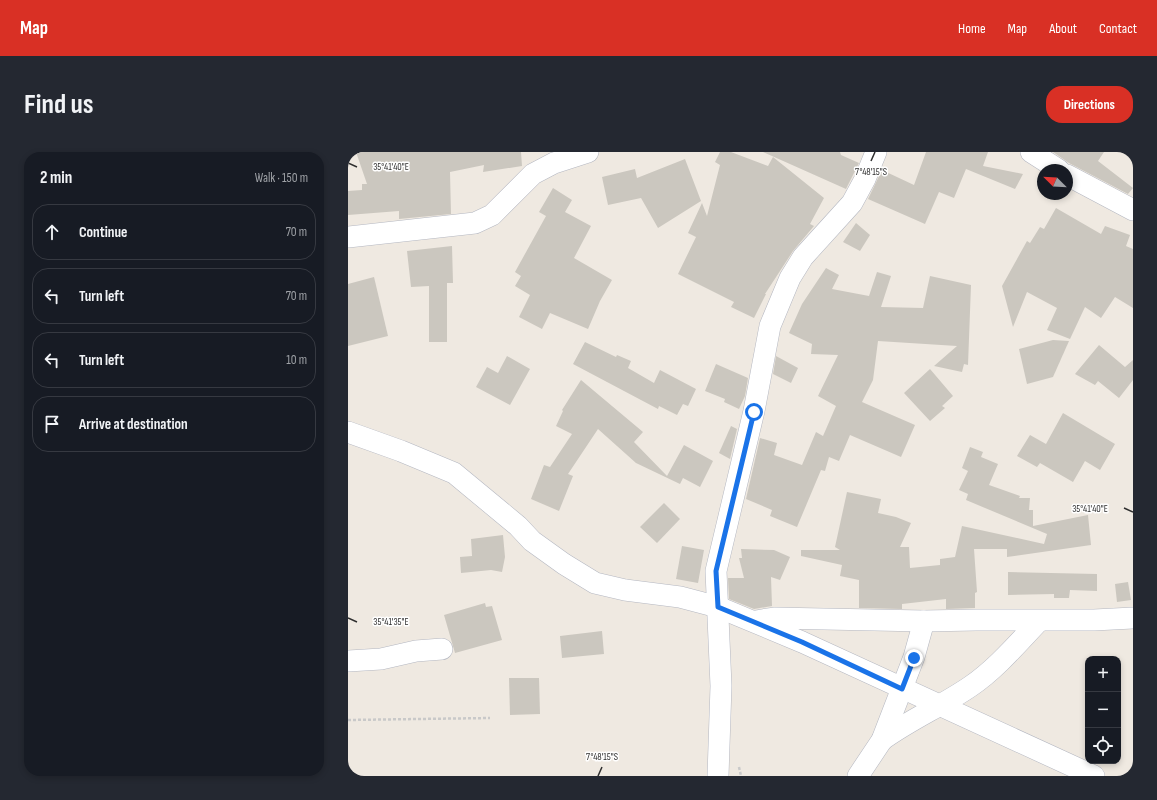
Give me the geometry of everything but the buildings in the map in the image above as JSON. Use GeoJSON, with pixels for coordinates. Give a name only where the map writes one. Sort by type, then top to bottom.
{"type":"FeatureCollection","features":[{"type":"Feature","properties":{"kind":"street"},"geometry":{"type":"LineString","coordinates":[[348,237],[475,223],[492,215],[533,174],[554,163],[588,152]]}},
{"type":"Feature","properties":{"kind":"street"},"geometry":{"type":"LineString","coordinates":[[718,776],[721,686],[716,571],[754,412],[770,326],[790,278],[803,257],[852,203],[865,179],[876,152]]}},
{"type":"Feature","properties":{"kind":"street"},"geometry":{"type":"LineString","coordinates":[[1031,152],[1050,164]]}},
{"type":"Feature","properties":{"kind":"street"},"geometry":{"type":"LineString","coordinates":[[1073,178],[1133,210]]}},
{"type":"Feature","properties":{"kind":"street"},"geometry":{"type":"LineString","coordinates":[[348,432],[401,451],[454,473],[508,517],[532,541],[564,564],[595,583],[625,590],[680,597],[718,607],[802,642],[1094,776]]}},
{"type":"Feature","properties":{"kind":"street"},"geometry":{"type":"LineString","coordinates":[[752,621],[774,618],[924,621],[1039,621],[1133,618]]}},
{"type":"Feature","properties":{"kind":"street"},"geometry":{"type":"LineString","coordinates":[[858,776],[882,740],[914,658],[924,621]]}},
{"type":"Feature","properties":{"kind":"street"},"geometry":{"type":"LineString","coordinates":[[882,740],[907,722],[941,705],[972,685],[997,664],[1039,621]]}},
{"type":"Feature","properties":{"kind":"street"},"geometry":{"type":"LineString","coordinates":[[348,661],[381,658],[416,651],[442,649]]}},
{"type":"Feature","properties":{"kind":"path"},"geometry":{"type":"LineString","coordinates":[[348,720],[490,718]]}},
{"type":"Feature","properties":{"kind":"route"},"geometry":{"type":"LineString","coordinates":[[754,412],[716,571],[718,607],[802,642],[902,689],[914,658]]}}]}
